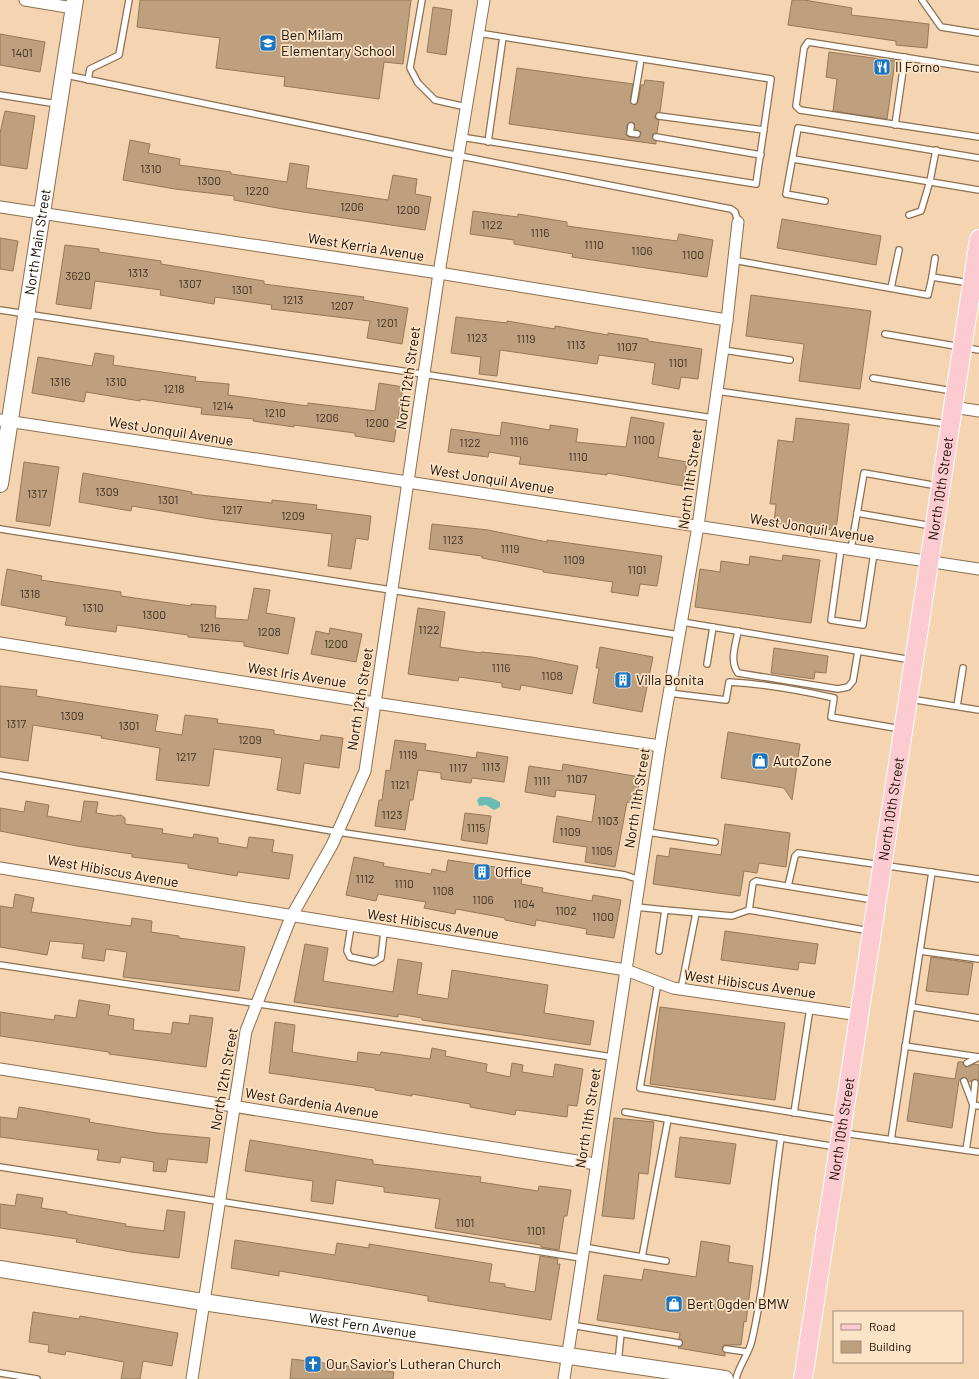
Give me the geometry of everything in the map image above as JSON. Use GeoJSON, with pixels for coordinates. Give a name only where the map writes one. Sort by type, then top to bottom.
{"type":"FeatureCollection","features":[{"type":"Feature","properties":{"kind":"main road","name":"North 10th Street"},"geometry":{"type":"LineString","coordinates":[[802,1379],[953,407],[971,349],[972,284],[979,239]]}},
{"type":"Feature","properties":{"kind":"street"},"geometry":{"type":"LineString","coordinates":[[25,0],[74,4]]}},
{"type":"Feature","properties":{"kind":"street","name":"North 12th Street"},"geometry":{"type":"LineString","coordinates":[[192,1379],[246,1031],[291,917],[338,832],[365,771],[439,273],[484,0]]}},
{"type":"Feature","properties":{"kind":"street","name":"North Main Street"},"geometry":{"type":"LineString","coordinates":[[0,484],[5,421],[26,314],[74,4]]}},
{"type":"Feature","properties":{"kind":"street","name":"West Kerria Avenue"},"geometry":{"type":"LineString","coordinates":[[0,207],[439,273],[727,320]]}},
{"type":"Feature","properties":{"kind":"street","name":"North 11th Street"},"geometry":{"type":"LineString","coordinates":[[564,1379],[660,746],[698,526],[727,320],[738,222]]}},
{"type":"Feature","properties":{"kind":"street"},"geometry":{"type":"LineString","coordinates":[[953,407],[979,411]]}},
{"type":"Feature","properties":{"kind":"street","name":"West Jonquil Avenue"},"geometry":{"type":"LineString","coordinates":[[5,421],[979,569]]}},
{"type":"Feature","properties":{"kind":"street","name":"West Iris Avenue"},"geometry":{"type":"LineString","coordinates":[[0,643],[375,703],[660,746]]}},
{"type":"Feature","properties":{"kind":"street","name":"West Hibiscus Avenue"},"geometry":{"type":"LineString","coordinates":[[0,868],[291,917],[626,970],[681,989],[859,1015]]}},
{"type":"Feature","properties":{"kind":"street","name":"West Gardenia Avenue"},"geometry":{"type":"LineString","coordinates":[[0,1069],[596,1164]]}},
{"type":"Feature","properties":{"kind":"street","name":"West Fern Avenue"},"geometry":{"type":"LineString","coordinates":[[0,1269],[203,1302],[567,1357],[725,1379]]}},
{"type":"Feature","properties":{"kind":"lane"},"geometry":{"type":"LineString","coordinates":[[88,80],[90,69],[119,55],[129,0]]}},
{"type":"Feature","properties":{"kind":"lane"},"geometry":{"type":"LineString","coordinates":[[422,0],[410,68],[418,83],[435,100],[466,107]]}},
{"type":"Feature","properties":{"kind":"lane"},"geometry":{"type":"LineString","coordinates":[[922,0],[941,27],[979,33]]}},
{"type":"Feature","properties":{"kind":"lane"},"geometry":{"type":"LineString","coordinates":[[461,137],[756,184],[761,155],[771,79],[478,33]]}},
{"type":"Feature","properties":{"kind":"lane"},"geometry":{"type":"LineString","coordinates":[[488,142],[503,37]]}},
{"type":"Feature","properties":{"kind":"lane"},"geometry":{"type":"LineString","coordinates":[[979,69],[808,42],[804,48],[796,106],[800,110],[979,137]]}},
{"type":"Feature","properties":{"kind":"lane"},"geometry":{"type":"LineString","coordinates":[[895,125],[905,57]]}},
{"type":"Feature","properties":{"kind":"lane"},"geometry":{"type":"LineString","coordinates":[[634,101],[641,59]]}},
{"type":"Feature","properties":{"kind":"lane"},"geometry":{"type":"LineString","coordinates":[[63,74],[458,156],[731,209],[735,212],[738,222]]}},
{"type":"Feature","properties":{"kind":"lane"},"geometry":{"type":"LineString","coordinates":[[0,95],[59,104]]}},
{"type":"Feature","properties":{"kind":"lane"},"geometry":{"type":"LineString","coordinates":[[659,116],[764,130]]}},
{"type":"Feature","properties":{"kind":"lane"},"geometry":{"type":"LineString","coordinates":[[631,126],[630,133],[637,134]]}},
{"type":"Feature","properties":{"kind":"lane"},"geometry":{"type":"LineString","coordinates":[[825,201],[786,194],[798,128],[979,158]]}},
{"type":"Feature","properties":{"kind":"lane"},"geometry":{"type":"LineString","coordinates":[[656,137],[761,155]]}},
{"type":"Feature","properties":{"kind":"lane"},"geometry":{"type":"LineString","coordinates":[[909,215],[921,210],[930,181],[936,150]]}},
{"type":"Feature","properties":{"kind":"lane"},"geometry":{"type":"LineString","coordinates":[[792,159],[979,190]]}},
{"type":"Feature","properties":{"kind":"lane"},"geometry":{"type":"LineString","coordinates":[[891,288],[898,250]]}},
{"type":"Feature","properties":{"kind":"lane"},"geometry":{"type":"LineString","coordinates":[[733,260],[928,294],[935,258]]}},
{"type":"Feature","properties":{"kind":"lane"},"geometry":{"type":"LineString","coordinates":[[932,277],[972,284]]}},
{"type":"Feature","properties":{"kind":"lane"},"geometry":{"type":"LineString","coordinates":[[0,310],[713,418]]}},
{"type":"Feature","properties":{"kind":"lane"},"geometry":{"type":"LineString","coordinates":[[885,334],[971,349]]}},
{"type":"Feature","properties":{"kind":"lane"},"geometry":{"type":"LineString","coordinates":[[723,350],[790,360]]}},
{"type":"Feature","properties":{"kind":"lane"},"geometry":{"type":"LineString","coordinates":[[873,378],[953,407]]}},
{"type":"Feature","properties":{"kind":"lane"},"geometry":{"type":"LineString","coordinates":[[717,391],[953,407]]}},
{"type":"Feature","properties":{"kind":"lane"},"geometry":{"type":"LineString","coordinates":[[874,553],[863,625],[831,620],[846,548],[857,513],[864,473],[941,486]]}},
{"type":"Feature","properties":{"kind":"lane"},"geometry":{"type":"LineString","coordinates":[[857,513],[934,526]]}},
{"type":"Feature","properties":{"kind":"lane"},"geometry":{"type":"LineString","coordinates":[[0,529],[679,635]]}},
{"type":"Feature","properties":{"kind":"lane"},"geometry":{"type":"LineString","coordinates":[[682,622],[914,660]]}},
{"type":"Feature","properties":{"kind":"lane"},"geometry":{"type":"LineString","coordinates":[[707,664],[713,627]]}},
{"type":"Feature","properties":{"kind":"lane"},"geometry":{"type":"LineString","coordinates":[[738,631],[733,659],[734,667],[738,672],[838,689],[848,687],[853,681],[858,651]]}},
{"type":"Feature","properties":{"kind":"lane"},"geometry":{"type":"LineString","coordinates":[[957,706],[964,668]]}},
{"type":"Feature","properties":{"kind":"lane"},"geometry":{"type":"LineString","coordinates":[[669,693],[726,700],[729,682],[750,683],[801,691],[834,698],[831,717],[903,730]]}},
{"type":"Feature","properties":{"kind":"lane"},"geometry":{"type":"LineString","coordinates":[[908,699],[979,710]]}},
{"type":"Feature","properties":{"kind":"lane"},"geometry":{"type":"LineString","coordinates":[[0,774],[338,832],[625,875],[640,880]]}},
{"type":"Feature","properties":{"kind":"lane"},"geometry":{"type":"LineString","coordinates":[[647,832],[715,842]]}},
{"type":"Feature","properties":{"kind":"lane"},"geometry":{"type":"LineString","coordinates":[[788,886],[795,856],[798,853],[979,880]]}},
{"type":"Feature","properties":{"kind":"lane"},"geometry":{"type":"LineString","coordinates":[[891,1140],[932,872]]}},
{"type":"Feature","properties":{"kind":"lane"},"geometry":{"type":"LineString","coordinates":[[749,910],[753,883],[756,881],[877,901]]}},
{"type":"Feature","properties":{"kind":"lane"},"geometry":{"type":"LineString","coordinates":[[636,907],[696,914],[732,916],[749,910],[872,931]]}},
{"type":"Feature","properties":{"kind":"lane"},"geometry":{"type":"LineString","coordinates":[[659,951],[665,910]]}},
{"type":"Feature","properties":{"kind":"lane"},"geometry":{"type":"LineString","coordinates":[[681,989],[696,914]]}},
{"type":"Feature","properties":{"kind":"lane"},"geometry":{"type":"LineString","coordinates":[[351,926],[347,951],[350,957],[374,962],[381,958],[384,932]]}},
{"type":"Feature","properties":{"kind":"lane"},"geometry":{"type":"LineString","coordinates":[[920,951],[979,959]]}},
{"type":"Feature","properties":{"kind":"lane"},"geometry":{"type":"LineString","coordinates":[[0,965],[612,1057]]}},
{"type":"Feature","properties":{"kind":"lane"},"geometry":{"type":"LineString","coordinates":[[658,982],[640,1088],[794,1113],[840,1133]]}},
{"type":"Feature","properties":{"kind":"lane"},"geometry":{"type":"LineString","coordinates":[[912,1007],[979,1018]]}},
{"type":"Feature","properties":{"kind":"lane"},"geometry":{"type":"LineString","coordinates":[[794,1113],[810,1008]]}},
{"type":"Feature","properties":{"kind":"lane"},"geometry":{"type":"LineString","coordinates":[[969,1017],[979,1014]]}},
{"type":"Feature","properties":{"kind":"lane"},"geometry":{"type":"LineString","coordinates":[[905,1046],[979,1057]]}},
{"type":"Feature","properties":{"kind":"lane"},"geometry":{"type":"LineString","coordinates":[[967,1063],[979,1057]]}},
{"type":"Feature","properties":{"kind":"lane"},"geometry":{"type":"LineString","coordinates":[[978,1065],[979,1061]]}},
{"type":"Feature","properties":{"kind":"lane"},"geometry":{"type":"LineString","coordinates":[[964,1081],[973,1105]]}},
{"type":"Feature","properties":{"kind":"lane"},"geometry":{"type":"LineString","coordinates":[[966,1150],[975,1083]]}},
{"type":"Feature","properties":{"kind":"lane"},"geometry":{"type":"LineString","coordinates":[[973,1105],[979,1096]]}},
{"type":"Feature","properties":{"kind":"lane"},"geometry":{"type":"LineString","coordinates":[[973,1105],[979,1106]]}},
{"type":"Feature","properties":{"kind":"lane"},"geometry":{"type":"LineString","coordinates":[[625,1112],[781,1138],[840,1133],[979,1152]]}},
{"type":"Feature","properties":{"kind":"lane"},"geometry":{"type":"LineString","coordinates":[[642,1257],[668,1119]]}},
{"type":"Feature","properties":{"kind":"lane"},"geometry":{"type":"LineString","coordinates":[[736,1379],[738,1368],[752,1342],[768,1243],[781,1138]]}},
{"type":"Feature","properties":{"kind":"lane"},"geometry":{"type":"LineString","coordinates":[[0,1167],[582,1253],[642,1257],[666,1261]]}},
{"type":"Feature","properties":{"kind":"lane"},"geometry":{"type":"LineString","coordinates":[[571,1325],[678,1343]]}},
{"type":"Feature","properties":{"kind":"lane"},"geometry":{"type":"LineString","coordinates":[[618,1364],[621,1333]]}},
{"type":"Feature","properties":{"kind":"lane"},"geometry":{"type":"LineString","coordinates":[[726,1349],[747,1352]]}},
{"type":"Feature","properties":{"kind":"lane"},"geometry":{"type":"LineString","coordinates":[[0,1373],[36,1379]]}},
{"type":"Feature","properties":{"kind":"water"},"geometry":{"type":"Polygon","coordinates":[[[480,797],[490,797],[500,802],[500,807],[494,810],[486,805],[479,806],[477,800],[480,797]]]}},
{"type":"Feature","properties":{"kind":"building"},"geometry":{"type":"Polygon","coordinates":[[[140,0],[411,0],[403,64],[384,62],[379,99],[284,86],[285,77],[216,68],[220,38],[137,27],[140,0]]]}},
{"type":"Feature","properties":{"kind":"building"},"geometry":{"type":"Polygon","coordinates":[[[792,0],[804,0],[852,8],[851,15],[929,24],[927,48],[896,45],[896,41],[788,25],[792,0]]]}},
{"type":"Feature","properties":{"kind":"building"},"geometry":{"type":"Polygon","coordinates":[[[433,7],[452,10],[446,55],[427,52],[433,7]]]}},
{"type":"Feature","properties":{"kind":"building"},"geometry":{"type":"Polygon","coordinates":[[[0,34],[45,42],[40,72],[0,65],[0,34]]]}},
{"type":"Feature","properties":{"kind":"building"},"geometry":{"type":"Polygon","coordinates":[[[829,52],[895,61],[887,119],[833,111],[837,79],[826,77],[829,52]]]}},
{"type":"Feature","properties":{"kind":"building"},"geometry":{"type":"Polygon","coordinates":[[[517,68],[633,84],[630,101],[634,105],[638,102],[641,85],[644,85],[645,80],[664,82],[660,112],[655,115],[655,118],[659,120],[657,133],[653,134],[652,137],[656,141],[656,144],[509,124],[517,68]],[[630,122],[627,125],[626,135],[629,137],[639,138],[641,132],[635,129],[634,123],[630,122]]]}},
{"type":"Feature","properties":{"kind":"building"},"geometry":{"type":"Polygon","coordinates":[[[5,111],[35,116],[27,169],[0,165],[0,133],[5,111]]]}},
{"type":"Feature","properties":{"kind":"building"},"geometry":{"type":"Polygon","coordinates":[[[130,140],[150,144],[148,153],[180,159],[179,165],[231,172],[231,174],[287,182],[290,163],[309,166],[306,188],[388,200],[393,175],[417,179],[415,194],[431,197],[425,230],[283,209],[234,200],[234,196],[175,189],[123,180],[130,140]]]}},
{"type":"Feature","properties":{"kind":"building"},"geometry":{"type":"Polygon","coordinates":[[[473,211],[518,217],[518,214],[567,222],[567,226],[677,241],[679,234],[713,240],[707,277],[572,257],[573,254],[514,244],[514,240],[470,234],[473,211]]]}},
{"type":"Feature","properties":{"kind":"building"},"geometry":{"type":"Polygon","coordinates":[[[782,219],[881,236],[876,265],[777,248],[782,219]]]}},
{"type":"Feature","properties":{"kind":"building"},"geometry":{"type":"Polygon","coordinates":[[[0,238],[18,241],[13,271],[0,269],[0,238]]]}},
{"type":"Feature","properties":{"kind":"building"},"geometry":{"type":"Polygon","coordinates":[[[65,245],[99,249],[99,252],[161,261],[161,264],[264,281],[264,284],[364,297],[363,300],[408,308],[402,344],[367,338],[370,321],[271,309],[272,305],[215,297],[214,304],[160,295],[161,290],[95,281],[91,309],[56,304],[65,245]]]}},
{"type":"Feature","properties":{"kind":"building"},"geometry":{"type":"Polygon","coordinates":[[[751,295],[871,311],[860,389],[799,381],[804,344],[746,336],[751,295]]]}},
{"type":"Feature","properties":{"kind":"building"},"geometry":{"type":"Polygon","coordinates":[[[456,317],[507,323],[507,321],[555,329],[555,326],[608,335],[608,333],[648,339],[648,341],[702,349],[698,379],[681,377],[679,389],[652,384],[655,363],[599,355],[597,364],[500,350],[497,376],[479,374],[481,357],[451,353],[456,317]]]}},
{"type":"Feature","properties":{"kind":"building"},"geometry":{"type":"Polygon","coordinates":[[[95,353],[114,356],[113,365],[196,377],[195,381],[229,384],[228,395],[308,406],[308,403],[375,411],[379,383],[403,387],[394,442],[355,436],[355,433],[294,425],[294,427],[253,421],[254,419],[201,414],[202,408],[140,399],[140,401],[86,392],[84,402],[32,393],[38,357],[92,366],[95,353]]]}},
{"type":"Feature","properties":{"kind":"building"},"geometry":{"type":"Polygon","coordinates":[[[631,417],[664,423],[658,457],[687,462],[683,486],[607,473],[607,475],[519,464],[521,457],[489,452],[488,457],[448,452],[451,429],[500,436],[502,422],[550,430],[550,425],[578,429],[576,442],[626,447],[631,417]]]}},
{"type":"Feature","properties":{"kind":"building"},"geometry":{"type":"Polygon","coordinates":[[[796,418],[849,424],[836,530],[774,523],[776,504],[770,504],[778,440],[793,442],[796,418]]]}},
{"type":"Feature","properties":{"kind":"building"},"geometry":{"type":"Polygon","coordinates":[[[24,462],[59,467],[50,526],[16,521],[24,462]]]}},
{"type":"Feature","properties":{"kind":"building"},"geometry":{"type":"Polygon","coordinates":[[[83,473],[192,492],[191,494],[272,503],[272,500],[317,505],[316,509],[371,516],[368,540],[356,538],[351,569],[328,566],[332,534],[210,519],[132,506],[131,511],[79,502],[83,473]]]}},
{"type":"Feature","properties":{"kind":"building"},"geometry":{"type":"Polygon","coordinates":[[[432,524],[488,530],[547,542],[547,540],[662,556],[657,586],[640,584],[638,596],[611,592],[613,582],[543,572],[543,570],[482,558],[482,556],[429,549],[432,524]]]}},
{"type":"Feature","properties":{"kind":"building"},"geometry":{"type":"Polygon","coordinates":[[[783,555],[820,560],[811,623],[695,607],[700,569],[720,572],[721,561],[749,565],[750,556],[782,561],[783,555]]]}},
{"type":"Feature","properties":{"kind":"building"},"geometry":{"type":"Polygon","coordinates":[[[7,569],[42,576],[41,580],[121,592],[121,596],[191,606],[191,604],[216,606],[215,618],[248,620],[254,588],[270,590],[266,613],[295,618],[288,654],[244,646],[244,642],[188,637],[188,635],[117,625],[116,632],[65,625],[67,617],[1,605],[7,569]]]}},
{"type":"Feature","properties":{"kind":"building"},"geometry":{"type":"Polygon","coordinates":[[[418,608],[445,612],[440,647],[481,653],[532,657],[578,666],[572,694],[521,685],[520,690],[502,687],[502,683],[459,677],[458,681],[408,674],[418,608]]]}},
{"type":"Feature","properties":{"kind":"building"},"geometry":{"type":"Polygon","coordinates":[[[330,628],[362,634],[356,662],[311,654],[316,631],[329,634],[330,628]]]}},
{"type":"Feature","properties":{"kind":"building","name":"Villa Bonita"},"geometry":{"type":"Polygon","coordinates":[[[600,647],[653,657],[642,712],[593,703],[599,668],[596,668],[600,647]]]}},
{"type":"Feature","properties":{"kind":"building"},"geometry":{"type":"Polygon","coordinates":[[[774,648],[828,656],[826,673],[815,672],[814,679],[771,673],[774,648]]]}},
{"type":"Feature","properties":{"kind":"building"},"geometry":{"type":"Polygon","coordinates":[[[0,686],[37,690],[36,696],[158,715],[155,731],[182,735],[185,715],[218,719],[217,723],[274,730],[274,734],[320,741],[321,735],[343,738],[339,768],[304,763],[300,794],[277,790],[282,758],[214,749],[209,786],[156,780],[160,748],[101,738],[102,736],[33,725],[28,761],[0,757],[0,686]]]}},
{"type":"Feature","properties":{"kind":"building","name":"AutoZone"},"geometry":{"type":"Polygon","coordinates":[[[728,732],[800,744],[792,800],[784,788],[721,778],[728,732]]]}},
{"type":"Feature","properties":{"kind":"building"},"geometry":{"type":"Polygon","coordinates":[[[395,740],[426,744],[425,750],[476,758],[477,752],[508,757],[504,782],[472,778],[471,783],[441,779],[441,773],[418,770],[413,800],[410,800],[405,830],[375,826],[379,800],[382,800],[386,770],[390,771],[395,740]]]}},
{"type":"Feature","properties":{"kind":"building"},"geometry":{"type":"Polygon","coordinates":[[[563,764],[640,777],[636,803],[627,802],[615,867],[585,862],[587,847],[553,842],[557,816],[592,822],[596,795],[556,790],[555,797],[525,792],[529,766],[562,771],[563,764]]]}},
{"type":"Feature","properties":{"kind":"building"},"geometry":{"type":"Polygon","coordinates":[[[26,801],[49,805],[47,816],[81,822],[84,801],[98,802],[96,813],[114,816],[121,815],[125,818],[125,824],[163,829],[162,833],[193,838],[194,834],[218,838],[218,843],[247,848],[249,837],[274,840],[272,852],[293,855],[289,879],[238,872],[237,876],[188,868],[188,864],[132,857],[132,854],[77,846],[0,831],[0,808],[24,812],[26,801]]]}},
{"type":"Feature","properties":{"kind":"building"},"geometry":{"type":"Polygon","coordinates":[[[465,813],[491,816],[487,844],[461,840],[465,813]]]}},
{"type":"Feature","properties":{"kind":"building"},"geometry":{"type":"Polygon","coordinates":[[[725,824],[790,833],[786,867],[759,863],[757,873],[744,871],[740,896],[653,884],[657,855],[669,857],[670,848],[721,855],[725,824]]]}},
{"type":"Feature","properties":{"kind":"building"},"geometry":{"type":"Polygon","coordinates":[[[354,857],[384,863],[383,866],[431,874],[432,869],[446,872],[448,860],[523,871],[521,884],[543,888],[542,892],[592,901],[593,895],[621,900],[614,938],[586,934],[587,929],[536,920],[535,926],[505,920],[505,918],[456,909],[455,914],[424,908],[426,902],[378,894],[376,901],[346,895],[354,857]]]}},
{"type":"Feature","properties":{"kind":"building"},"geometry":{"type":"Polygon","coordinates":[[[15,894],[34,898],[31,912],[131,926],[132,918],[152,921],[151,932],[179,936],[179,938],[245,947],[239,991],[123,977],[127,952],[106,949],[104,961],[82,958],[84,944],[50,941],[47,955],[0,947],[0,906],[13,908],[15,894]]]}},
{"type":"Feature","properties":{"kind":"building"},"geometry":{"type":"Polygon","coordinates":[[[725,931],[818,944],[815,964],[799,962],[798,970],[721,960],[725,931]]]}},
{"type":"Feature","properties":{"kind":"building"},"geometry":{"type":"Polygon","coordinates":[[[305,944],[328,948],[323,981],[393,992],[398,959],[422,963],[417,994],[448,999],[452,970],[548,985],[544,1013],[594,1021],[590,1045],[422,1020],[422,1018],[398,1014],[398,1017],[294,1002],[305,944]]]}},
{"type":"Feature","properties":{"kind":"building"},"geometry":{"type":"Polygon","coordinates":[[[931,957],[973,963],[968,995],[926,991],[931,957]]]}},
{"type":"Feature","properties":{"kind":"building"},"geometry":{"type":"Polygon","coordinates":[[[79,1000],[110,1005],[108,1015],[134,1019],[133,1030],[171,1034],[173,1022],[189,1024],[190,1015],[213,1018],[206,1067],[109,1054],[109,1052],[0,1036],[0,1012],[54,1020],[55,1015],[76,1018],[79,1000]]]}},
{"type":"Feature","properties":{"kind":"building"},"geometry":{"type":"Polygon","coordinates":[[[660,1007],[785,1023],[775,1100],[650,1084],[660,1007]]]}},
{"type":"Feature","properties":{"kind":"building"},"geometry":{"type":"Polygon","coordinates":[[[275,1022],[295,1025],[292,1052],[323,1057],[357,1062],[358,1052],[380,1055],[381,1052],[430,1059],[432,1048],[446,1051],[445,1056],[487,1064],[486,1072],[510,1077],[512,1063],[523,1065],[522,1072],[553,1077],[555,1064],[583,1069],[577,1106],[568,1105],[567,1117],[516,1110],[515,1115],[470,1107],[470,1104],[412,1094],[412,1096],[375,1090],[375,1088],[269,1073],[275,1022]]]}},
{"type":"Feature","properties":{"kind":"building"},"geometry":{"type":"Polygon","coordinates":[[[958,1062],[963,1062],[966,1067],[974,1064],[979,1065],[979,1082],[975,1079],[969,1082],[964,1077],[959,1080],[952,1128],[907,1121],[914,1073],[955,1079],[958,1062]]]}},
{"type":"Feature","properties":{"kind":"building"},"geometry":{"type":"Polygon","coordinates":[[[19,1107],[90,1119],[89,1122],[157,1133],[210,1138],[207,1163],[168,1159],[166,1172],[153,1171],[154,1162],[121,1157],[120,1163],[97,1160],[99,1150],[0,1137],[0,1117],[17,1119],[19,1107]]]}},
{"type":"Feature","properties":{"kind":"building"},"geometry":{"type":"Polygon","coordinates":[[[614,1118],[654,1122],[648,1174],[639,1173],[634,1219],[602,1216],[614,1118]]]}},
{"type":"Feature","properties":{"kind":"building"},"geometry":{"type":"Polygon","coordinates":[[[680,1137],[736,1144],[730,1184],[675,1177],[680,1137]]]}},
{"type":"Feature","properties":{"kind":"building"},"geometry":{"type":"Polygon","coordinates":[[[250,1140],[373,1160],[373,1164],[481,1177],[480,1182],[538,1191],[539,1186],[571,1190],[567,1216],[564,1216],[559,1250],[541,1247],[541,1245],[435,1228],[440,1199],[384,1192],[384,1187],[336,1180],[333,1204],[311,1201],[313,1181],[245,1171],[250,1140]]]}},
{"type":"Feature","properties":{"kind":"building"},"geometry":{"type":"Polygon","coordinates":[[[17,1194],[43,1198],[41,1208],[126,1224],[125,1226],[164,1231],[167,1210],[185,1212],[179,1258],[131,1252],[76,1242],[77,1239],[0,1228],[0,1204],[15,1206],[17,1194]]]}},
{"type":"Feature","properties":{"kind":"building"},"geometry":{"type":"Polygon","coordinates":[[[235,1240],[335,1255],[337,1243],[369,1248],[369,1244],[492,1264],[489,1282],[505,1284],[505,1287],[535,1292],[540,1256],[558,1259],[557,1264],[560,1264],[551,1320],[428,1301],[428,1296],[353,1283],[279,1271],[279,1276],[231,1268],[235,1240]]]}},
{"type":"Feature","properties":{"kind":"building","name":"Bert Ogden BMW"},"geometry":{"type":"Polygon","coordinates":[[[701,1241],[730,1246],[728,1262],[753,1266],[746,1322],[744,1321],[741,1345],[724,1345],[722,1349],[725,1356],[678,1348],[683,1343],[679,1339],[680,1333],[597,1320],[604,1275],[642,1280],[644,1269],[696,1277],[701,1241]]]}},
{"type":"Feature","properties":{"kind":"building"},"geometry":{"type":"Polygon","coordinates":[[[33,1312],[79,1319],[80,1316],[178,1333],[172,1366],[143,1361],[140,1379],[121,1379],[124,1362],[66,1351],[65,1355],[48,1352],[49,1345],[29,1342],[33,1312]]]}},
{"type":"Feature","properties":{"kind":"building","name":"Our Savior's Lutheran Church"},"geometry":{"type":"Polygon","coordinates":[[[292,1359],[394,1372],[393,1379],[290,1379],[292,1359]]]}},
{"type":"Feature","properties":{"kind":"place","name":"Ben Milam Elementary School"},"geometry":{"type":"Point","coordinates":[268,43]}},
{"type":"Feature","properties":{"kind":"place","name":"Il Forno"},"geometry":{"type":"Point","coordinates":[882,67]}},
{"type":"Feature","properties":{"kind":"place","name":"Villa Bonita"},"geometry":{"type":"Point","coordinates":[623,680]}},
{"type":"Feature","properties":{"kind":"place","name":"AutoZone"},"geometry":{"type":"Point","coordinates":[760,761]}},
{"type":"Feature","properties":{"kind":"place","name":"Office"},"geometry":{"type":"Point","coordinates":[482,872]}},
{"type":"Feature","properties":{"kind":"place","name":"Bert Ogden BMW"},"geometry":{"type":"Point","coordinates":[674,1304]}},
{"type":"Feature","properties":{"kind":"place","name":"Our Savior's Lutheran Church"},"geometry":{"type":"Point","coordinates":[313,1364]}}]}
